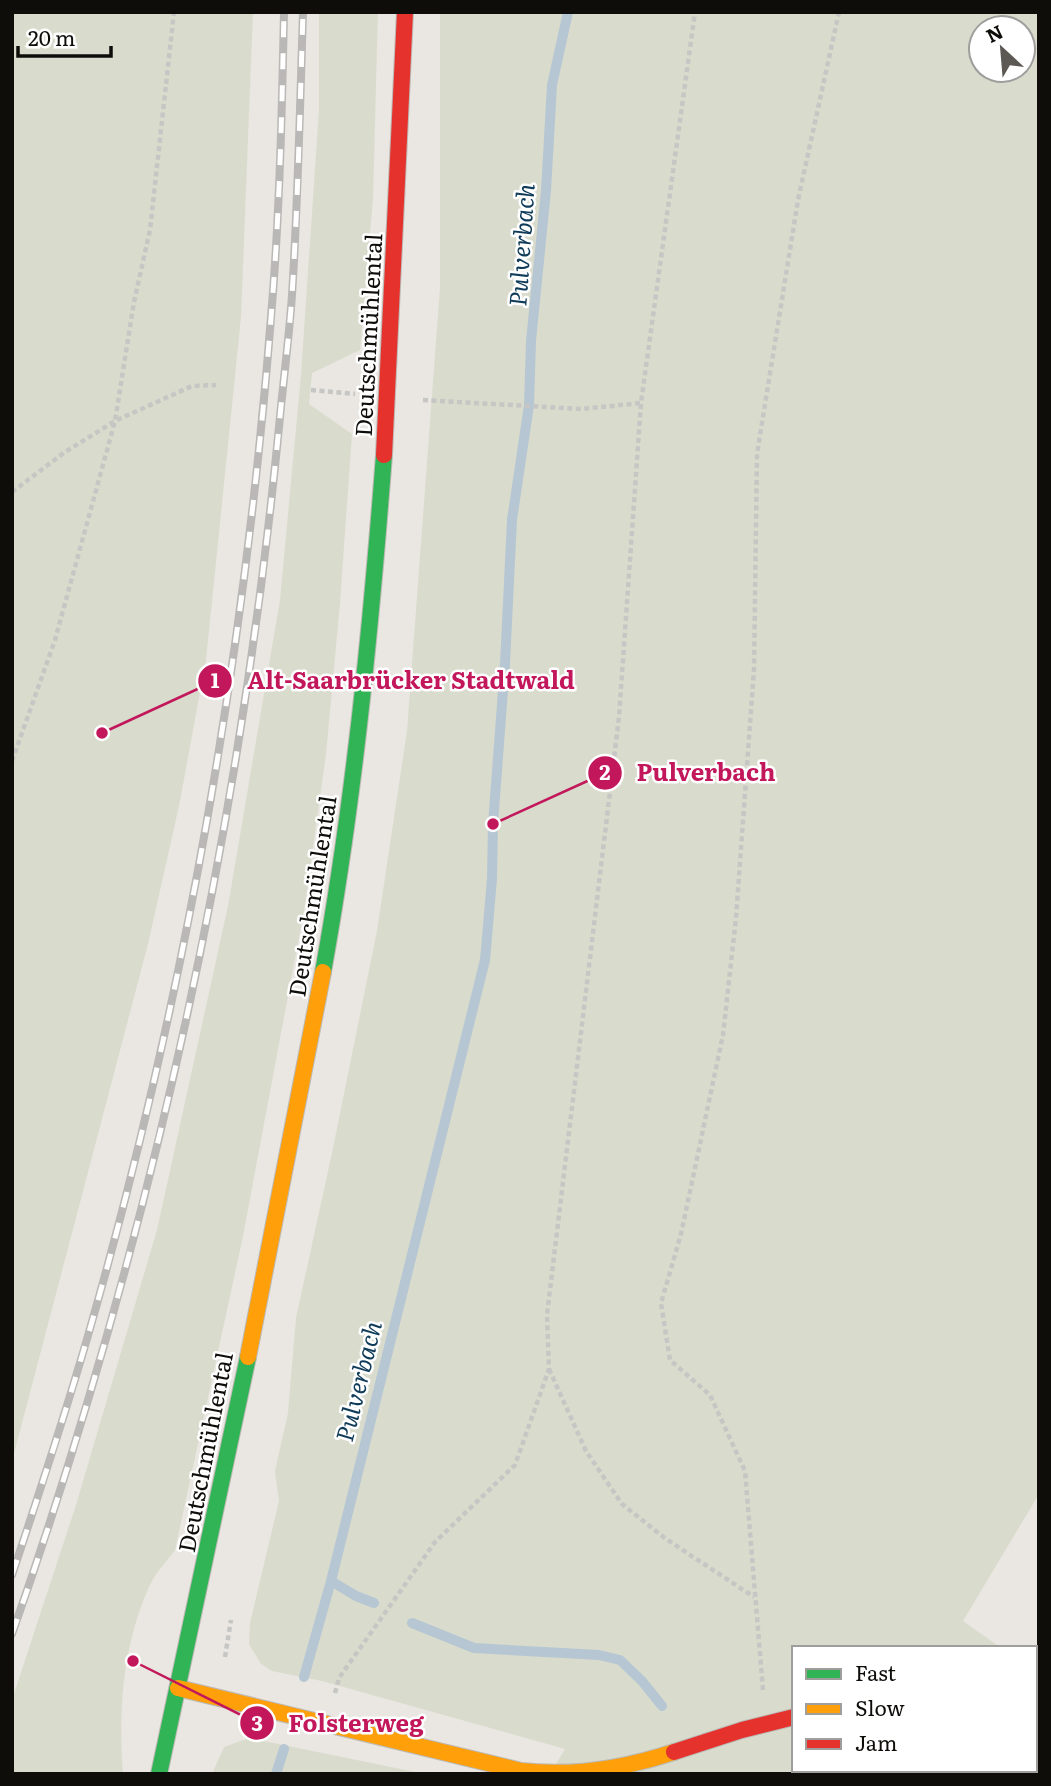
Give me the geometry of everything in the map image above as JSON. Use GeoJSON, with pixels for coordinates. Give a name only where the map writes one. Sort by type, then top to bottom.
{"type":"FeatureCollection","features":[{"type":"Feature","properties":{"kind":"main road","name":"Deutschmühlental"},"geometry":{"type":"LineString","coordinates":[[159,1774],[223,1481],[307,1061],[330,936],[345,832],[374,588],[388,397],[405,12]]}},
{"type":"Feature","properties":{"kind":"main road"},"geometry":{"type":"LineString","coordinates":[[178,1688],[524,1773],[588,1773],[619,1767],[766,1722],[792,1717]]}},
{"type":"Feature","properties":{"kind":"path"},"geometry":{"type":"LineString","coordinates":[[12,761],[55,640],[116,421],[134,302],[150,230],[174,12]]}},
{"type":"Feature","properties":{"kind":"path"},"geometry":{"type":"LineString","coordinates":[[323,1723],[339,1678],[435,1542],[515,1465],[549,1368],[547,1315],[619,717],[641,403],[695,12]]}},
{"type":"Feature","properties":{"kind":"path"},"geometry":{"type":"LineString","coordinates":[[766,1722],[745,1471],[710,1395],[670,1360],[661,1303],[681,1234],[723,1035],[736,918],[754,669],[757,454],[798,200],[839,12]]}},
{"type":"Feature","properties":{"kind":"path"},"geometry":{"type":"LineString","coordinates":[[12,492],[65,452],[116,421],[192,386],[216,386]]}},
{"type":"Feature","properties":{"kind":"path"},"geometry":{"type":"LineString","coordinates":[[311,390],[388,397]]}},
{"type":"Feature","properties":{"kind":"path"},"geometry":{"type":"LineString","coordinates":[[416,400],[581,409],[641,403]]}},
{"type":"Feature","properties":{"kind":"path"},"geometry":{"type":"LineString","coordinates":[[549,1368],[586,1451],[622,1504],[666,1539],[754,1597]]}},
{"type":"Feature","properties":{"kind":"shaded area"},"geometry":{"type":"Polygon","coordinates":[[[12,12],[253,12],[241,317],[206,660],[179,806],[148,944],[12,1461],[12,12]]]}},
{"type":"Feature","properties":{"kind":"shaded area"},"geometry":{"type":"Polygon","coordinates":[[[319,12],[378,12],[373,198],[360,350],[312,373],[309,404],[352,434],[326,754],[305,905],[243,1236],[175,1550],[150,1585],[128,1654],[121,1726],[123,1774],[12,1774],[12,1700],[76,1505],[157,1230],[228,906],[280,600],[301,375],[319,110],[319,12]]]}},
{"type":"Feature","properties":{"kind":"shaded area"},"geometry":{"type":"Polygon","coordinates":[[[440,12],[1039,12],[1039,1494],[963,1621],[998,1646],[792,1646],[792,1772],[1037,1772],[1037,1672],[1039,1774],[550,1774],[565,1749],[322,1681],[272,1671],[261,1664],[249,1644],[250,1623],[279,1501],[275,1471],[288,1413],[296,1318],[377,931],[407,731],[440,288],[440,12]]]}},
{"type":"Feature","properties":{"kind":"shaded area"},"geometry":{"type":"Polygon","coordinates":[[[249,1738],[425,1774],[212,1774],[224,1747],[249,1738]]]}},
{"type":"Feature","properties":{"kind":"waterway","name":"Pulverbach"},"geometry":{"type":"LineString","coordinates":[[304,1677],[331,1581],[485,960],[512,520],[529,405],[531,341],[546,191],[552,85],[568,12]]}},
{"type":"Feature","properties":{"kind":"waterway"},"geometry":{"type":"LineString","coordinates":[[331,1581],[374,1603]]}},
{"type":"Feature","properties":{"kind":"waterway"},"geometry":{"type":"LineString","coordinates":[[412,1623],[474,1648],[599,1655],[620,1660],[662,1706]]}},
{"type":"Feature","properties":{"kind":"waterway","name":"Pulverbach"},"geometry":{"type":"LineString","coordinates":[[276,1774],[284,1749]]}},
{"type":"Feature","properties":{"kind":"railway"},"geometry":{"type":"LineString","coordinates":[[12,1575],[78,1369],[122,1211],[154,1082],[207,820],[229,689],[262,424],[277,222],[284,12]]}},
{"type":"Feature","properties":{"kind":"railway"},"geometry":{"type":"LineString","coordinates":[[12,1634],[106,1339],[182,1038],[213,887],[240,734],[262,581],[288,345],[296,224],[303,12]]}},
{"type":"Feature","properties":{"kind":"traffic: fast"},"geometry":{"type":"LineString","coordinates":[[323,972],[344,843],[360,714],[384,455]]}},
{"type":"Feature","properties":{"kind":"traffic: fast"},"geometry":{"type":"LineString","coordinates":[[159,1774],[248,1357]]}},
{"type":"Feature","properties":{"kind":"traffic: slow"},"geometry":{"type":"LineString","coordinates":[[248,1357],[323,972]]}},
{"type":"Feature","properties":{"kind":"traffic: slow"},"geometry":{"type":"LineString","coordinates":[[178,1688],[521,1771],[560,1773],[598,1770],[674,1752]]}},
{"type":"Feature","properties":{"kind":"traffic: jam"},"geometry":{"type":"LineString","coordinates":[[384,455],[405,12]]}},
{"type":"Feature","properties":{"kind":"traffic: jam"},"geometry":{"type":"LineString","coordinates":[[674,1752],[792,1718]]}},
{"type":"Feature","properties":{"kind":"place","name":"Alt-Saarbrücker Stadtwald"},"geometry":{"type":"Point","coordinates":[102,733]}},
{"type":"Feature","properties":{"kind":"place","name":"Pulverbach"},"geometry":{"type":"Point","coordinates":[493,824]}},
{"type":"Feature","properties":{"kind":"place","name":"Folsterweg"},"geometry":{"type":"Point","coordinates":[133,1661]}}]}
